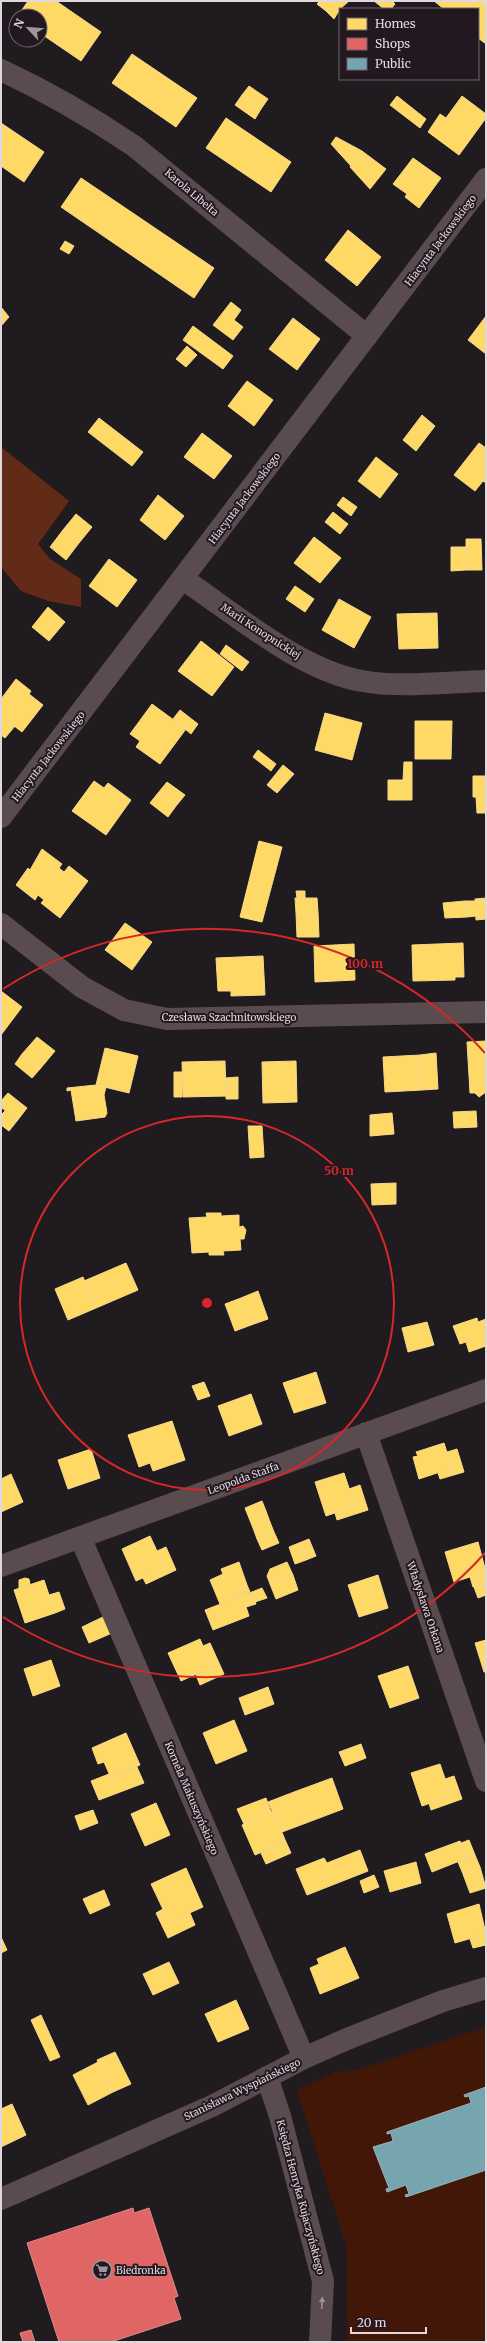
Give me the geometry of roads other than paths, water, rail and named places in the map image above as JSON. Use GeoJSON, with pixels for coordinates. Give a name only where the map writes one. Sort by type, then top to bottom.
{"type":"FeatureCollection","features":[{"type":"Feature","properties":{"kind":"street","name":"Karola Libelta"},"geometry":{"type":"LineString","coordinates":[[1,70],[45,91],[97,120],[134,146],[367,336]]}},
{"type":"Feature","properties":{"kind":"street","name":"Hiacynta Jackowskiego"},"geometry":{"type":"LineString","coordinates":[[1,817],[184,579],[486,179]]}},
{"type":"Feature","properties":{"kind":"street","name":"Marii Konopnickiej"},"geometry":{"type":"LineString","coordinates":[[184,579],[285,649],[326,670],[362,681],[395,684],[486,681]]}},
{"type":"Feature","properties":{"kind":"street","name":"Czesława Szachnitowskiego"},"geometry":{"type":"LineString","coordinates":[[1,924],[82,987],[124,1010],[167,1019],[486,1012]]}},
{"type":"Feature","properties":{"kind":"street","name":"Leopolda Staffa"},"geometry":{"type":"LineString","coordinates":[[1,1566],[81,1539],[486,1390]]}},
{"type":"Feature","properties":{"kind":"street","name":"Władysława Orkana"},"geometry":{"type":"LineString","coordinates":[[366,1433],[486,1781]]}},
{"type":"Feature","properties":{"kind":"street","name":"Kornela Makuszyńskiego"},"geometry":{"type":"LineString","coordinates":[[81,1539],[304,2058]]}},
{"type":"Feature","properties":{"kind":"street","name":"Stanisława Wyspiańskiego"},"geometry":{"type":"LineString","coordinates":[[1,2199],[212,2106],[304,2058],[435,2004],[486,1988]]}},
{"type":"Feature","properties":{"kind":"street","name":"Księdza Henryka Kujaczyńskiego"},"geometry":{"type":"LineString","coordinates":[[267,2078],[280,2116],[323,2281],[320,2342]]}},
{"type":"Feature","properties":{"kind":"place","name":"Biedronka"},"geometry":{"type":"Point","coordinates":[102,2270]}}]}
